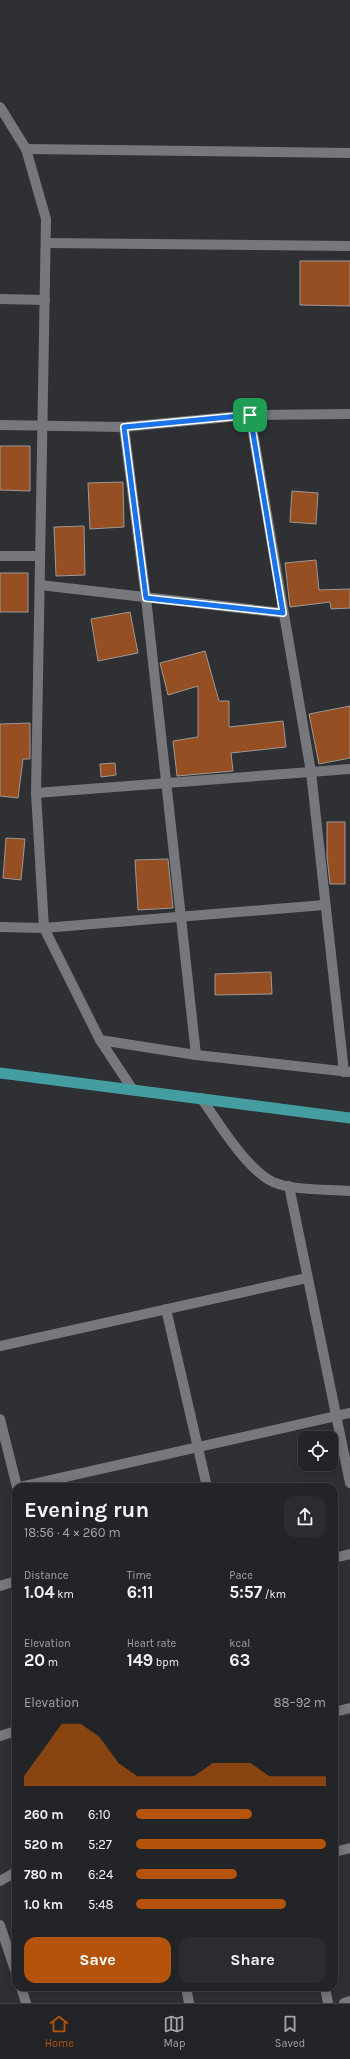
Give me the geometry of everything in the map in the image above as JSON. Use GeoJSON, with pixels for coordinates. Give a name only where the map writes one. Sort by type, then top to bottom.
{"type":"FeatureCollection","features":[{"type":"Feature","properties":{"kind":"highway"},"geometry":{"type":"LineString","coordinates":[[0,1073],[350,1118]]}},
{"type":"Feature","properties":{"kind":"street"},"geometry":{"type":"LineString","coordinates":[[0,107],[26,149],[46,219],[36,793],[44,928],[100,1040],[133,1090]]}},
{"type":"Feature","properties":{"kind":"street"},"geometry":{"type":"LineString","coordinates":[[26,149],[350,153]]}},
{"type":"Feature","properties":{"kind":"street"},"geometry":{"type":"LineString","coordinates":[[46,243],[350,246]]}},
{"type":"Feature","properties":{"kind":"street"},"geometry":{"type":"LineString","coordinates":[[0,299],[45,300]]}},
{"type":"Feature","properties":{"kind":"street"},"geometry":{"type":"LineString","coordinates":[[0,425],[124,427],[250,415],[350,414]]}},
{"type":"Feature","properties":{"kind":"street"},"geometry":{"type":"LineString","coordinates":[[100,1040],[196,1055],[347,1072],[324,905],[311,772],[250,415]]}},
{"type":"Feature","properties":{"kind":"street"},"geometry":{"type":"LineString","coordinates":[[124,427],[146,598],[196,1055]]}},
{"type":"Feature","properties":{"kind":"street"},"geometry":{"type":"LineString","coordinates":[[0,556],[40,556]]}},
{"type":"Feature","properties":{"kind":"street"},"geometry":{"type":"LineString","coordinates":[[40,585],[283,613]]}},
{"type":"Feature","properties":{"kind":"street"},"geometry":{"type":"LineString","coordinates":[[36,793],[350,769]]}},
{"type":"Feature","properties":{"kind":"street"},"geometry":{"type":"LineString","coordinates":[[0,927],[44,928],[324,905]]}},
{"type":"Feature","properties":{"kind":"street"},"geometry":{"type":"LineString","coordinates":[[201,1098],[246,1160],[273,1182],[289,1186],[350,1191]]}},
{"type":"Feature","properties":{"kind":"street"},"geometry":{"type":"LineString","coordinates":[[289,1186],[335,1416],[350,1483]]}},
{"type":"Feature","properties":{"kind":"street"},"geometry":{"type":"LineString","coordinates":[[0,1346],[308,1278]]}},
{"type":"Feature","properties":{"kind":"street"},"geometry":{"type":"LineString","coordinates":[[166,1309],[206,1483]]}},
{"type":"Feature","properties":{"kind":"street"},"geometry":{"type":"LineString","coordinates":[[36,1483],[350,1413]]}},
{"type":"Feature","properties":{"kind":"street"},"geometry":{"type":"LineString","coordinates":[[0,1419],[2,1433],[17,1483]]}},
{"type":"Feature","properties":{"kind":"street"},"geometry":{"type":"LineString","coordinates":[[338,1557],[350,1554]]}},
{"type":"Feature","properties":{"kind":"street"},"geometry":{"type":"LineString","coordinates":[[0,1586],[12,1582]]}},
{"type":"Feature","properties":{"kind":"street"},"geometry":{"type":"LineString","coordinates":[[338,1711],[350,1708]]}},
{"type":"Feature","properties":{"kind":"street"},"geometry":{"type":"LineString","coordinates":[[0,1736],[12,1732]]}},
{"type":"Feature","properties":{"kind":"street"},"geometry":{"type":"LineString","coordinates":[[338,1851],[350,1848]]}},
{"type":"Feature","properties":{"kind":"street"},"geometry":{"type":"LineString","coordinates":[[0,1881],[12,1874]]}},
{"type":"Feature","properties":{"kind":"street"},"geometry":{"type":"LineString","coordinates":[[0,1925],[12,1961]]}},
{"type":"Feature","properties":{"kind":"street"},"geometry":{"type":"LineString","coordinates":[[22,1991],[26,2003]]}},
{"type":"Feature","properties":{"kind":"street"},"geometry":{"type":"LineString","coordinates":[[187,1991],[190,2003]]}},
{"type":"Feature","properties":{"kind":"street"},"geometry":{"type":"LineString","coordinates":[[326,1991],[328,2003]]}},
{"type":"Feature","properties":{"kind":"street"},"geometry":{"type":"LineString","coordinates":[[344,2003],[350,2001]]}},
{"type":"Feature","properties":{"kind":"building"},"geometry":{"type":"Polygon","coordinates":[[[300,261],[350,261],[350,306],[300,305],[300,261]]]}},
{"type":"Feature","properties":{"kind":"building"},"geometry":{"type":"Polygon","coordinates":[[[0,446],[30,446],[30,491],[0,490],[0,446]]]}},
{"type":"Feature","properties":{"kind":"building"},"geometry":{"type":"Polygon","coordinates":[[[123,482],[124,527],[90,529],[88,483],[123,482]]]}},
{"type":"Feature","properties":{"kind":"building"},"geometry":{"type":"Polygon","coordinates":[[[292,491],[318,493],[316,524],[290,522],[292,491]]]}},
{"type":"Feature","properties":{"kind":"building"},"geometry":{"type":"Polygon","coordinates":[[[84,526],[85,575],[56,576],[54,527],[84,526]]]}},
{"type":"Feature","properties":{"kind":"building"},"geometry":{"type":"Polygon","coordinates":[[[316,560],[319,590],[350,589],[350,608],[331,609],[330,602],[290,607],[285,563],[316,560]]]}},
{"type":"Feature","properties":{"kind":"building"},"geometry":{"type":"Polygon","coordinates":[[[0,573],[28,573],[28,612],[0,612],[0,573]]]}},
{"type":"Feature","properties":{"kind":"building"},"geometry":{"type":"Polygon","coordinates":[[[130,612],[138,653],[98,661],[91,619],[130,612]]]}},
{"type":"Feature","properties":{"kind":"building"},"geometry":{"type":"Polygon","coordinates":[[[205,651],[219,701],[229,701],[229,727],[283,721],[286,747],[231,753],[233,771],[177,776],[173,741],[198,737],[198,686],[168,695],[160,663],[205,651]]]}},
{"type":"Feature","properties":{"kind":"building"},"geometry":{"type":"Polygon","coordinates":[[[350,706],[350,758],[319,764],[309,714],[350,706]]]}},
{"type":"Feature","properties":{"kind":"building"},"geometry":{"type":"Polygon","coordinates":[[[30,723],[30,759],[23,759],[18,798],[0,796],[0,724],[30,723]]]}},
{"type":"Feature","properties":{"kind":"building"},"geometry":{"type":"Polygon","coordinates":[[[115,763],[116,775],[101,777],[100,764],[115,763]]]}},
{"type":"Feature","properties":{"kind":"building"},"geometry":{"type":"Polygon","coordinates":[[[327,822],[345,822],[345,884],[330,884],[327,857],[327,822]]]}},
{"type":"Feature","properties":{"kind":"building"},"geometry":{"type":"Polygon","coordinates":[[[6,838],[25,839],[21,880],[3,878],[6,838]]]}},
{"type":"Feature","properties":{"kind":"building"},"geometry":{"type":"Polygon","coordinates":[[[168,859],[173,908],[138,910],[135,860],[168,859]]]}},
{"type":"Feature","properties":{"kind":"building"},"geometry":{"type":"Polygon","coordinates":[[[271,972],[272,994],[215,995],[215,974],[271,972]]]}},
{"type":"Feature","properties":{"kind":"route"},"geometry":{"type":"LineString","coordinates":[[250,415],[283,613],[146,598],[124,427],[250,415]]}}]}
